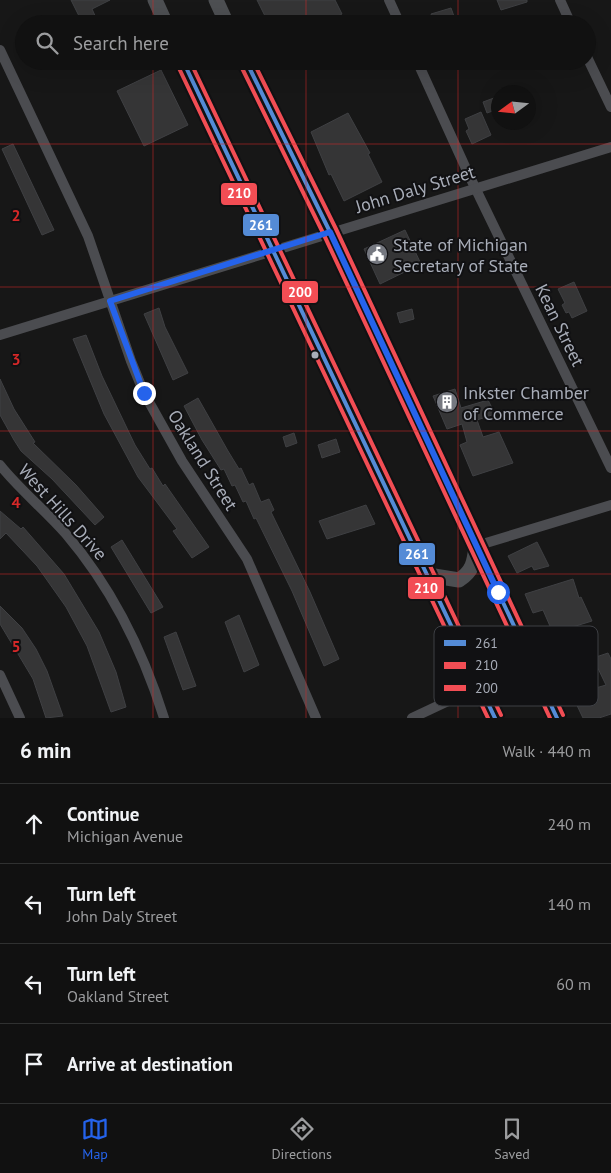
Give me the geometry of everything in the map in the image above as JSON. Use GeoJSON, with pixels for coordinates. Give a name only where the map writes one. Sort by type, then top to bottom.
{"type":"FeatureCollection","features":[{"type":"Feature","properties":{"kind":"main road"},"geometry":{"type":"LineString","coordinates":[[155,0],[162,15]]}},
{"type":"Feature","properties":{"kind":"main road"},"geometry":{"type":"LineString","coordinates":[[164,0],[164,15]]}},
{"type":"Feature","properties":{"kind":"main road"},"geometry":{"type":"LineString","coordinates":[[216,0],[224,15]]}},
{"type":"Feature","properties":{"kind":"main road"},"geometry":{"type":"LineString","coordinates":[[187,70],[452,626]]}},
{"type":"Feature","properties":{"kind":"main road"},"geometry":{"type":"LineString","coordinates":[[250,70],[330,232],[514,626]]}},
{"type":"Feature","properties":{"kind":"main road"},"geometry":{"type":"LineString","coordinates":[[428,575],[459,580],[468,574],[473,566],[476,546]]}},
{"type":"Feature","properties":{"kind":"main road"},"geometry":{"type":"LineString","coordinates":[[490,706],[496,718]]}},
{"type":"Feature","properties":{"kind":"main road"},"geometry":{"type":"LineString","coordinates":[[551,706],[557,718]]}},
{"type":"Feature","properties":{"kind":"street"},"geometry":{"type":"LineString","coordinates":[[389,0],[396,15]]}},
{"type":"Feature","properties":{"kind":"street"},"geometry":{"type":"LineString","coordinates":[[560,0],[567,15]]}},
{"type":"Feature","properties":{"kind":"street","name":"Oakland Street"},"geometry":{"type":"LineString","coordinates":[[0,50],[67,188],[88,236],[131,361],[152,408],[182,460],[247,559],[316,718]]}},
{"type":"Feature","properties":{"kind":"street","name":"Kean Street"},"geometry":{"type":"LineString","coordinates":[[421,70],[611,468]]}},
{"type":"Feature","properties":{"kind":"street"},"geometry":{"type":"LineString","coordinates":[[593,70],[611,107]]}},
{"type":"Feature","properties":{"kind":"street","name":"John Daly Street"},"geometry":{"type":"LineString","coordinates":[[0,334],[611,147]]}},
{"type":"Feature","properties":{"kind":"street","name":"West Hills Drive"},"geometry":{"type":"LineString","coordinates":[[0,465],[64,532],[100,579],[139,650],[164,718]]}},
{"type":"Feature","properties":{"kind":"street"},"geometry":{"type":"LineString","coordinates":[[476,546],[611,505]]}},
{"type":"Feature","properties":{"kind":"street"},"geometry":{"type":"LineString","coordinates":[[0,675],[20,718]]}},
{"type":"Feature","properties":{"kind":"street"},"geometry":{"type":"LineString","coordinates":[[412,718],[438,706]]}},
{"type":"Feature","properties":{"kind":"building"},"geometry":{"type":"Polygon","coordinates":[[[71,0],[110,0],[92,9],[95,15],[78,15],[71,0]]]}},
{"type":"Feature","properties":{"kind":"building"},"geometry":{"type":"Polygon","coordinates":[[[257,0],[335,0],[342,14],[340,15],[264,15],[257,0]]]}},
{"type":"Feature","properties":{"kind":"building"},"geometry":{"type":"Polygon","coordinates":[[[497,0],[527,0],[527,2],[501,10],[497,0]]]}},
{"type":"Feature","properties":{"kind":"building"},"geometry":{"type":"Polygon","coordinates":[[[451,8],[454,15],[431,15],[451,8]]]}},
{"type":"Feature","properties":{"kind":"building"},"geometry":{"type":"Polygon","coordinates":[[[161,70],[188,125],[144,146],[117,91],[161,70]]]}},
{"type":"Feature","properties":{"kind":"building"},"geometry":{"type":"Polygon","coordinates":[[[491,99],[491,112],[487,113],[483,102],[491,99]]]}},
{"type":"Feature","properties":{"kind":"building"},"geometry":{"type":"Polygon","coordinates":[[[481,112],[491,135],[472,144],[466,131],[469,129],[465,119],[481,112]]]}},
{"type":"Feature","properties":{"kind":"building"},"geometry":{"type":"Polygon","coordinates":[[[348,113],[370,153],[368,154],[382,182],[344,201],[331,174],[329,175],[311,132],[348,113]]]}},
{"type":"Feature","properties":{"kind":"building"},"geometry":{"type":"Polygon","coordinates":[[[13,144],[54,230],[42,235],[2,149],[13,144]]]}},
{"type":"Feature","properties":{"kind":"building"},"geometry":{"type":"Polygon","coordinates":[[[405,230],[421,264],[380,284],[364,249],[405,230]]]}},
{"type":"Feature","properties":{"kind":"building"},"geometry":{"type":"Polygon","coordinates":[[[574,282],[587,311],[572,318],[569,312],[566,313],[562,305],[565,303],[558,289],[574,282]]]}},
{"type":"Feature","properties":{"kind":"building"},"geometry":{"type":"Polygon","coordinates":[[[159,308],[165,327],[188,373],[173,380],[144,314],[159,308]]]}},
{"type":"Feature","properties":{"kind":"building"},"geometry":{"type":"Polygon","coordinates":[[[412,309],[414,319],[400,323],[397,313],[412,309]]]}},
{"type":"Feature","properties":{"kind":"building"},"geometry":{"type":"Polygon","coordinates":[[[86,335],[102,376],[135,445],[150,469],[152,468],[163,486],[165,484],[209,547],[192,558],[173,531],[177,529],[138,477],[104,414],[73,339],[86,335]]]}},
{"type":"Feature","properties":{"kind":"building"},"geometry":{"type":"Polygon","coordinates":[[[0,379],[14,409],[35,442],[33,443],[76,485],[104,517],[95,525],[52,479],[21,451],[0,415],[0,379]]]}},
{"type":"Feature","properties":{"kind":"building"},"geometry":{"type":"Polygon","coordinates":[[[455,389],[461,408],[488,400],[495,414],[477,420],[483,437],[499,432],[513,463],[473,476],[460,445],[467,442],[462,424],[447,429],[433,396],[455,389]]]}},
{"type":"Feature","properties":{"kind":"building"},"geometry":{"type":"Polygon","coordinates":[[[198,398],[239,469],[241,468],[249,485],[253,483],[261,502],[269,499],[274,510],[271,512],[310,592],[339,659],[324,666],[292,591],[256,518],[254,519],[246,501],[243,502],[235,485],[232,486],[224,469],[221,470],[184,406],[198,398]]]}},
{"type":"Feature","properties":{"kind":"building"},"geometry":{"type":"Polygon","coordinates":[[[294,433],[297,443],[286,447],[283,437],[294,433]]]}},
{"type":"Feature","properties":{"kind":"building"},"geometry":{"type":"Polygon","coordinates":[[[336,439],[340,452],[322,458],[318,445],[336,439]]]}},
{"type":"Feature","properties":{"kind":"building"},"geometry":{"type":"Polygon","coordinates":[[[366,505],[375,524],[327,539],[319,521],[366,505]]]}},
{"type":"Feature","properties":{"kind":"building"},"geometry":{"type":"Polygon","coordinates":[[[0,511],[21,529],[23,527],[64,574],[99,632],[116,672],[126,707],[111,712],[87,646],[66,607],[37,566],[6,533],[0,539],[0,511]]]}},
{"type":"Feature","properties":{"kind":"building"},"geometry":{"type":"Polygon","coordinates":[[[122,540],[163,607],[151,613],[111,547],[122,540]]]}},
{"type":"Feature","properties":{"kind":"building"},"geometry":{"type":"Polygon","coordinates":[[[537,542],[549,566],[534,570],[532,566],[517,573],[508,556],[537,542]]]}},
{"type":"Feature","properties":{"kind":"building"},"geometry":{"type":"Polygon","coordinates":[[[573,579],[579,598],[581,597],[592,621],[576,626],[550,626],[543,610],[533,613],[525,594],[573,579]]]}},
{"type":"Feature","properties":{"kind":"building"},"geometry":{"type":"Polygon","coordinates":[[[0,606],[22,628],[36,649],[47,671],[63,716],[46,718],[33,679],[0,624],[0,606]]]}},
{"type":"Feature","properties":{"kind":"building"},"geometry":{"type":"Polygon","coordinates":[[[239,615],[259,665],[244,672],[225,622],[239,615]]]}},
{"type":"Feature","properties":{"kind":"building"},"geometry":{"type":"Polygon","coordinates":[[[176,632],[196,686],[183,690],[164,637],[176,632]]]}},
{"type":"Feature","properties":{"kind":"building"},"geometry":{"type":"Polygon","coordinates":[[[608,653],[611,659],[611,714],[599,718],[583,718],[577,706],[598,706],[598,687],[606,685],[598,668],[598,656],[608,653]]]}},
{"type":"Feature","properties":{"kind":"transit line","name":"210"},"geometry":{"type":"LineString","coordinates":[[180,70],[444,626]]}},
{"type":"Feature","properties":{"kind":"transit line","name":"261"},"geometry":{"type":"LineString","coordinates":[[187,70],[451,626]]}},
{"type":"Feature","properties":{"kind":"transit line","name":"200"},"geometry":{"type":"LineString","coordinates":[[194,70],[459,626]]}},
{"type":"Feature","properties":{"kind":"transit line","name":"210"},"geometry":{"type":"LineString","coordinates":[[243,70],[324,235],[507,626]]}},
{"type":"Feature","properties":{"kind":"transit line","name":"261"},"geometry":{"type":"LineString","coordinates":[[250,70],[330,232],[514,626]]}},
{"type":"Feature","properties":{"kind":"transit line","name":"200"},"geometry":{"type":"LineString","coordinates":[[257,70],[336,229],[521,626]]}},
{"type":"Feature","properties":{"kind":"transit line","name":"210"},"geometry":{"type":"LineString","coordinates":[[482,706],[488,718]]}},
{"type":"Feature","properties":{"kind":"transit line","name":"261"},"geometry":{"type":"LineString","coordinates":[[489,706],[495,718]]}},
{"type":"Feature","properties":{"kind":"transit line","name":"200"},"geometry":{"type":"LineString","coordinates":[[497,706],[501,715]]}},
{"type":"Feature","properties":{"kind":"transit line","name":"210"},"geometry":{"type":"LineString","coordinates":[[544,706],[550,718]]}},
{"type":"Feature","properties":{"kind":"transit line","name":"261"},"geometry":{"type":"LineString","coordinates":[[551,706],[557,718]]}},
{"type":"Feature","properties":{"kind":"transit line","name":"200"},"geometry":{"type":"LineString","coordinates":[[559,706],[563,715]]}},
{"type":"Feature","properties":{"kind":"place","name":"State of Michigan Secretary of State"},"geometry":{"type":"Point","coordinates":[377,254]}},
{"type":"Feature","properties":{"kind":"place","name":"Inkster Chamber of Commerce"},"geometry":{"type":"Point","coordinates":[447,402]}},
{"type":"Feature","properties":{"kind":"route"},"geometry":{"type":"LineString","coordinates":[[144,393],[110,301],[330,232],[498,592]]}}]}
